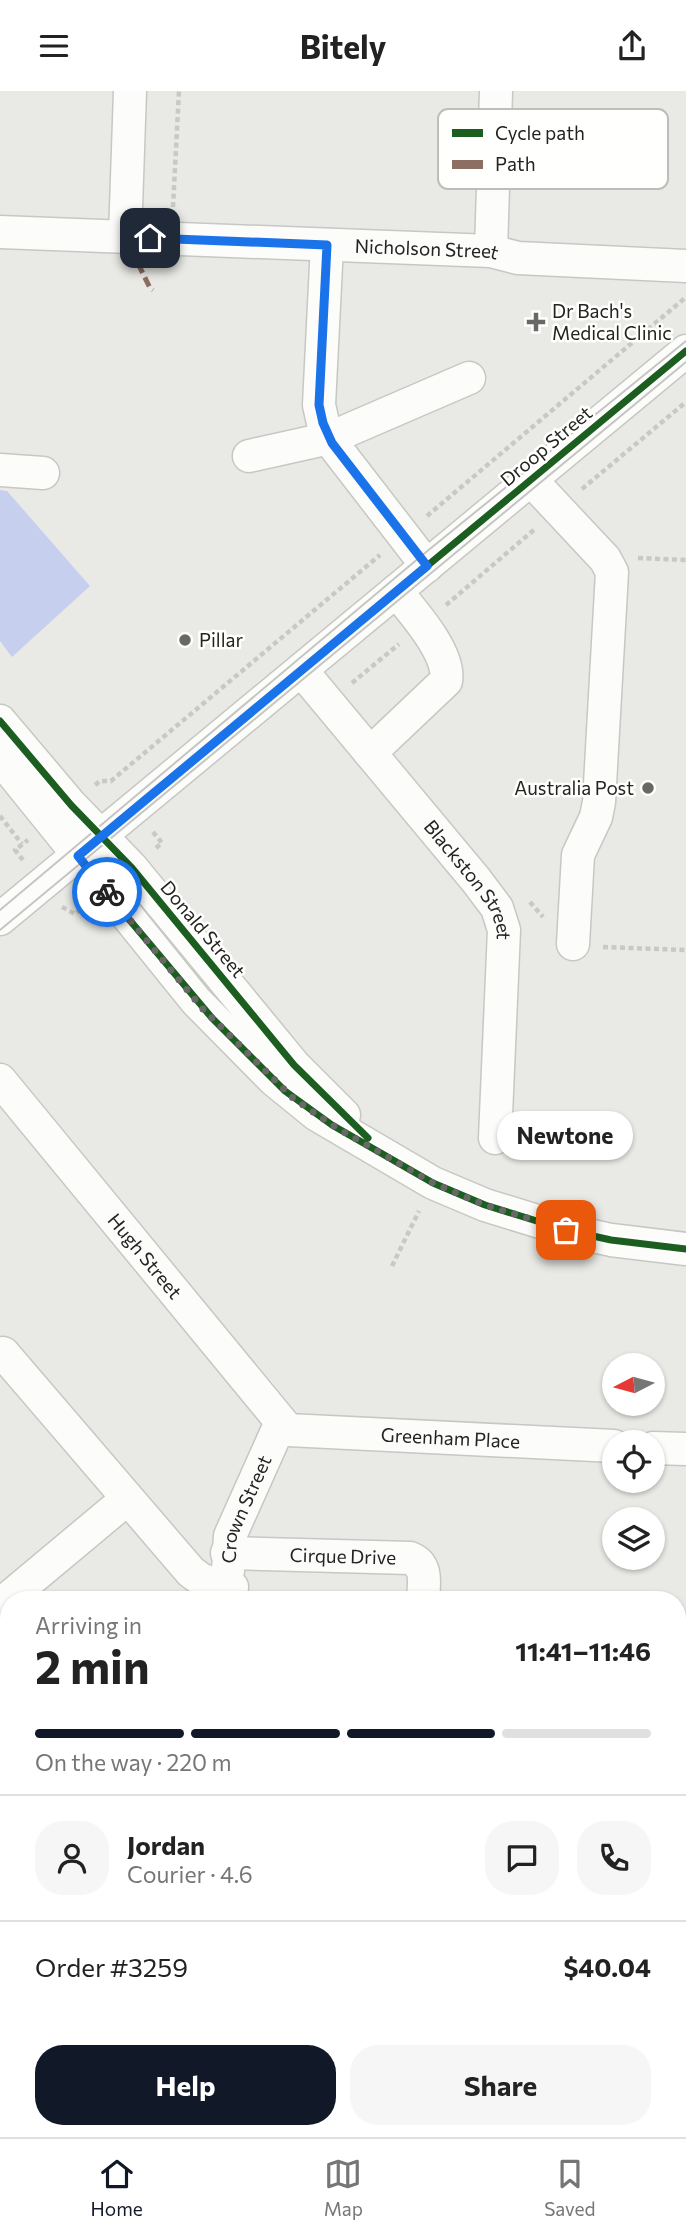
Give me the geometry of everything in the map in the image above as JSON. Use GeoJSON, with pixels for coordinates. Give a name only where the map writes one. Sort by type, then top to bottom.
{"type":"FeatureCollection","features":[{"type":"Feature","properties":{"kind":"street"},"geometry":{"type":"LineString","coordinates":[[125,237],[130,91]]}},
{"type":"Feature","properties":{"kind":"street"},"geometry":{"type":"LineString","coordinates":[[495,109],[496,91]]}},
{"type":"Feature","properties":{"kind":"street"},"geometry":{"type":"LineString","coordinates":[[491,251],[493,189]]}},
{"type":"Feature","properties":{"kind":"street","name":"Nicholson Street"},"geometry":{"type":"LineString","coordinates":[[0,232],[491,251],[518,258],[686,266]]}},
{"type":"Feature","properties":{"kind":"street"},"geometry":{"type":"LineString","coordinates":[[327,245],[319,405],[323,423],[343,459],[427,566]]}},
{"type":"Feature","properties":{"kind":"street","name":"Droop Street"},"geometry":{"type":"LineString","coordinates":[[0,919],[686,351]]}},
{"type":"Feature","properties":{"kind":"street"},"geometry":{"type":"LineString","coordinates":[[250,456],[330,438],[469,378]]}},
{"type":"Feature","properties":{"kind":"street"},"geometry":{"type":"LineString","coordinates":[[0,470],[43,473]]}},
{"type":"Feature","properties":{"kind":"street"},"geometry":{"type":"LineString","coordinates":[[531,480],[605,559],[612,572],[599,802],[596,817],[578,855],[573,944]]}},
{"type":"Feature","properties":{"kind":"street"},"geometry":{"type":"LineString","coordinates":[[370,753],[446,681],[444,661],[433,640],[396,591]]}},
{"type":"Feature","properties":{"kind":"street","name":"Blackston Street"},"geometry":{"type":"LineString","coordinates":[[301,670],[476,880],[501,917],[504,949],[495,1138]]}},
{"type":"Feature","properties":{"kind":"street","name":"Donald Street"},"geometry":{"type":"LineString","coordinates":[[0,721],[71,805],[89,846]]}},
{"type":"Feature","properties":{"kind":"street","name":"Donald Street"},"geometry":{"type":"LineString","coordinates":[[0,758],[89,846],[132,868],[294,1065],[385,1155],[433,1183],[485,1205],[566,1230],[611,1240],[686,1249]]}},
{"type":"Feature","properties":{"kind":"street","name":"Hugh Street"},"geometry":{"type":"LineString","coordinates":[[0,1080],[284,1426]]}},
{"type":"Feature","properties":{"kind":"street"},"geometry":{"type":"LineString","coordinates":[[0,1356],[3,1353],[191,1572],[225,1590]]}},
{"type":"Feature","properties":{"kind":"street","name":"Greenham Place"},"geometry":{"type":"LineString","coordinates":[[284,1426],[602,1445]]}},
{"type":"Feature","properties":{"kind":"street","name":"Crown Street"},"geometry":{"type":"LineString","coordinates":[[225,1590],[233,1526],[284,1426]]}},
{"type":"Feature","properties":{"kind":"street"},"geometry":{"type":"LineString","coordinates":[[665,1448],[686,1449]]}},
{"type":"Feature","properties":{"kind":"street"},"geometry":{"type":"LineString","coordinates":[[17,1591],[127,1499]]}},
{"type":"Feature","properties":{"kind":"street","name":"Cirque Drive"},"geometry":{"type":"LineString","coordinates":[[228,1553],[410,1557],[418,1561],[424,1570],[423,1591]]}},
{"type":"Feature","properties":{"kind":"path"},"geometry":{"type":"LineString","coordinates":[[173,207],[178,91]]}},
{"type":"Feature","properties":{"kind":"path"},"geometry":{"type":"LineString","coordinates":[[111,781],[686,297]]}},
{"type":"Feature","properties":{"kind":"path"},"geometry":{"type":"LineString","coordinates":[[351,684],[686,402]]}},
{"type":"Feature","properties":{"kind":"path"},"geometry":{"type":"LineString","coordinates":[[605,559],[686,560]]}},
{"type":"Feature","properties":{"kind":"path"},"geometry":{"type":"LineString","coordinates":[[0,816],[22,844]]}},
{"type":"Feature","properties":{"kind":"path"},"geometry":{"type":"LineString","coordinates":[[392,1266],[433,1183]]}},
{"type":"Feature","properties":{"kind":"shaded area"},"geometry":{"type":"Polygon","coordinates":[[[0,490],[7,491],[90,586],[12,657],[0,641],[0,490]]]}},
{"type":"Feature","properties":{"kind":"tram line"},"geometry":{"type":"LineString","coordinates":[[0,910],[420,557],[686,341]]}},
{"type":"Feature","properties":{"kind":"tram line"},"geometry":{"type":"LineString","coordinates":[[0,930],[686,362]]}},
{"type":"Feature","properties":{"kind":"marked path"},"geometry":{"type":"LineString","coordinates":[[125,237],[153,290]]}},
{"type":"Feature","properties":{"kind":"cycle path"},"geometry":{"type":"LineString","coordinates":[[427,566],[686,351]]}},
{"type":"Feature","properties":{"kind":"cycle path"},"geometry":{"type":"LineString","coordinates":[[0,721],[71,805],[132,868],[294,1065],[368,1138]]}},
{"type":"Feature","properties":{"kind":"cycle path"},"geometry":{"type":"LineString","coordinates":[[117,905],[212,1018],[285,1091],[332,1125],[433,1183],[485,1205],[566,1230],[611,1240],[686,1249]]}},
{"type":"Feature","properties":{"kind":"way so far"},"geometry":{"type":"LineString","coordinates":[[107,892],[203,1009],[293,1098],[332,1125],[433,1183],[485,1205],[566,1230]]}},
{"type":"Feature","properties":{"kind":"place","name":"Dr Bach's Medical Clinic"},"geometry":{"type":"Point","coordinates":[536,322]}},
{"type":"Feature","properties":{"kind":"place","name":"Pillar"},"geometry":{"type":"Point","coordinates":[185,640]}},
{"type":"Feature","properties":{"kind":"place","name":"Australia Post"},"geometry":{"type":"Point","coordinates":[648,788]}},
{"type":"Feature","properties":{"kind":"place","name":"Newtone"},"geometry":{"type":"Point","coordinates":[566,1230]}},
{"type":"Feature","properties":{"kind":"route"},"geometry":{"type":"LineString","coordinates":[[107,892],[78,856],[427,566],[343,459],[323,423],[319,405],[327,245],[150,238]]}}]}
